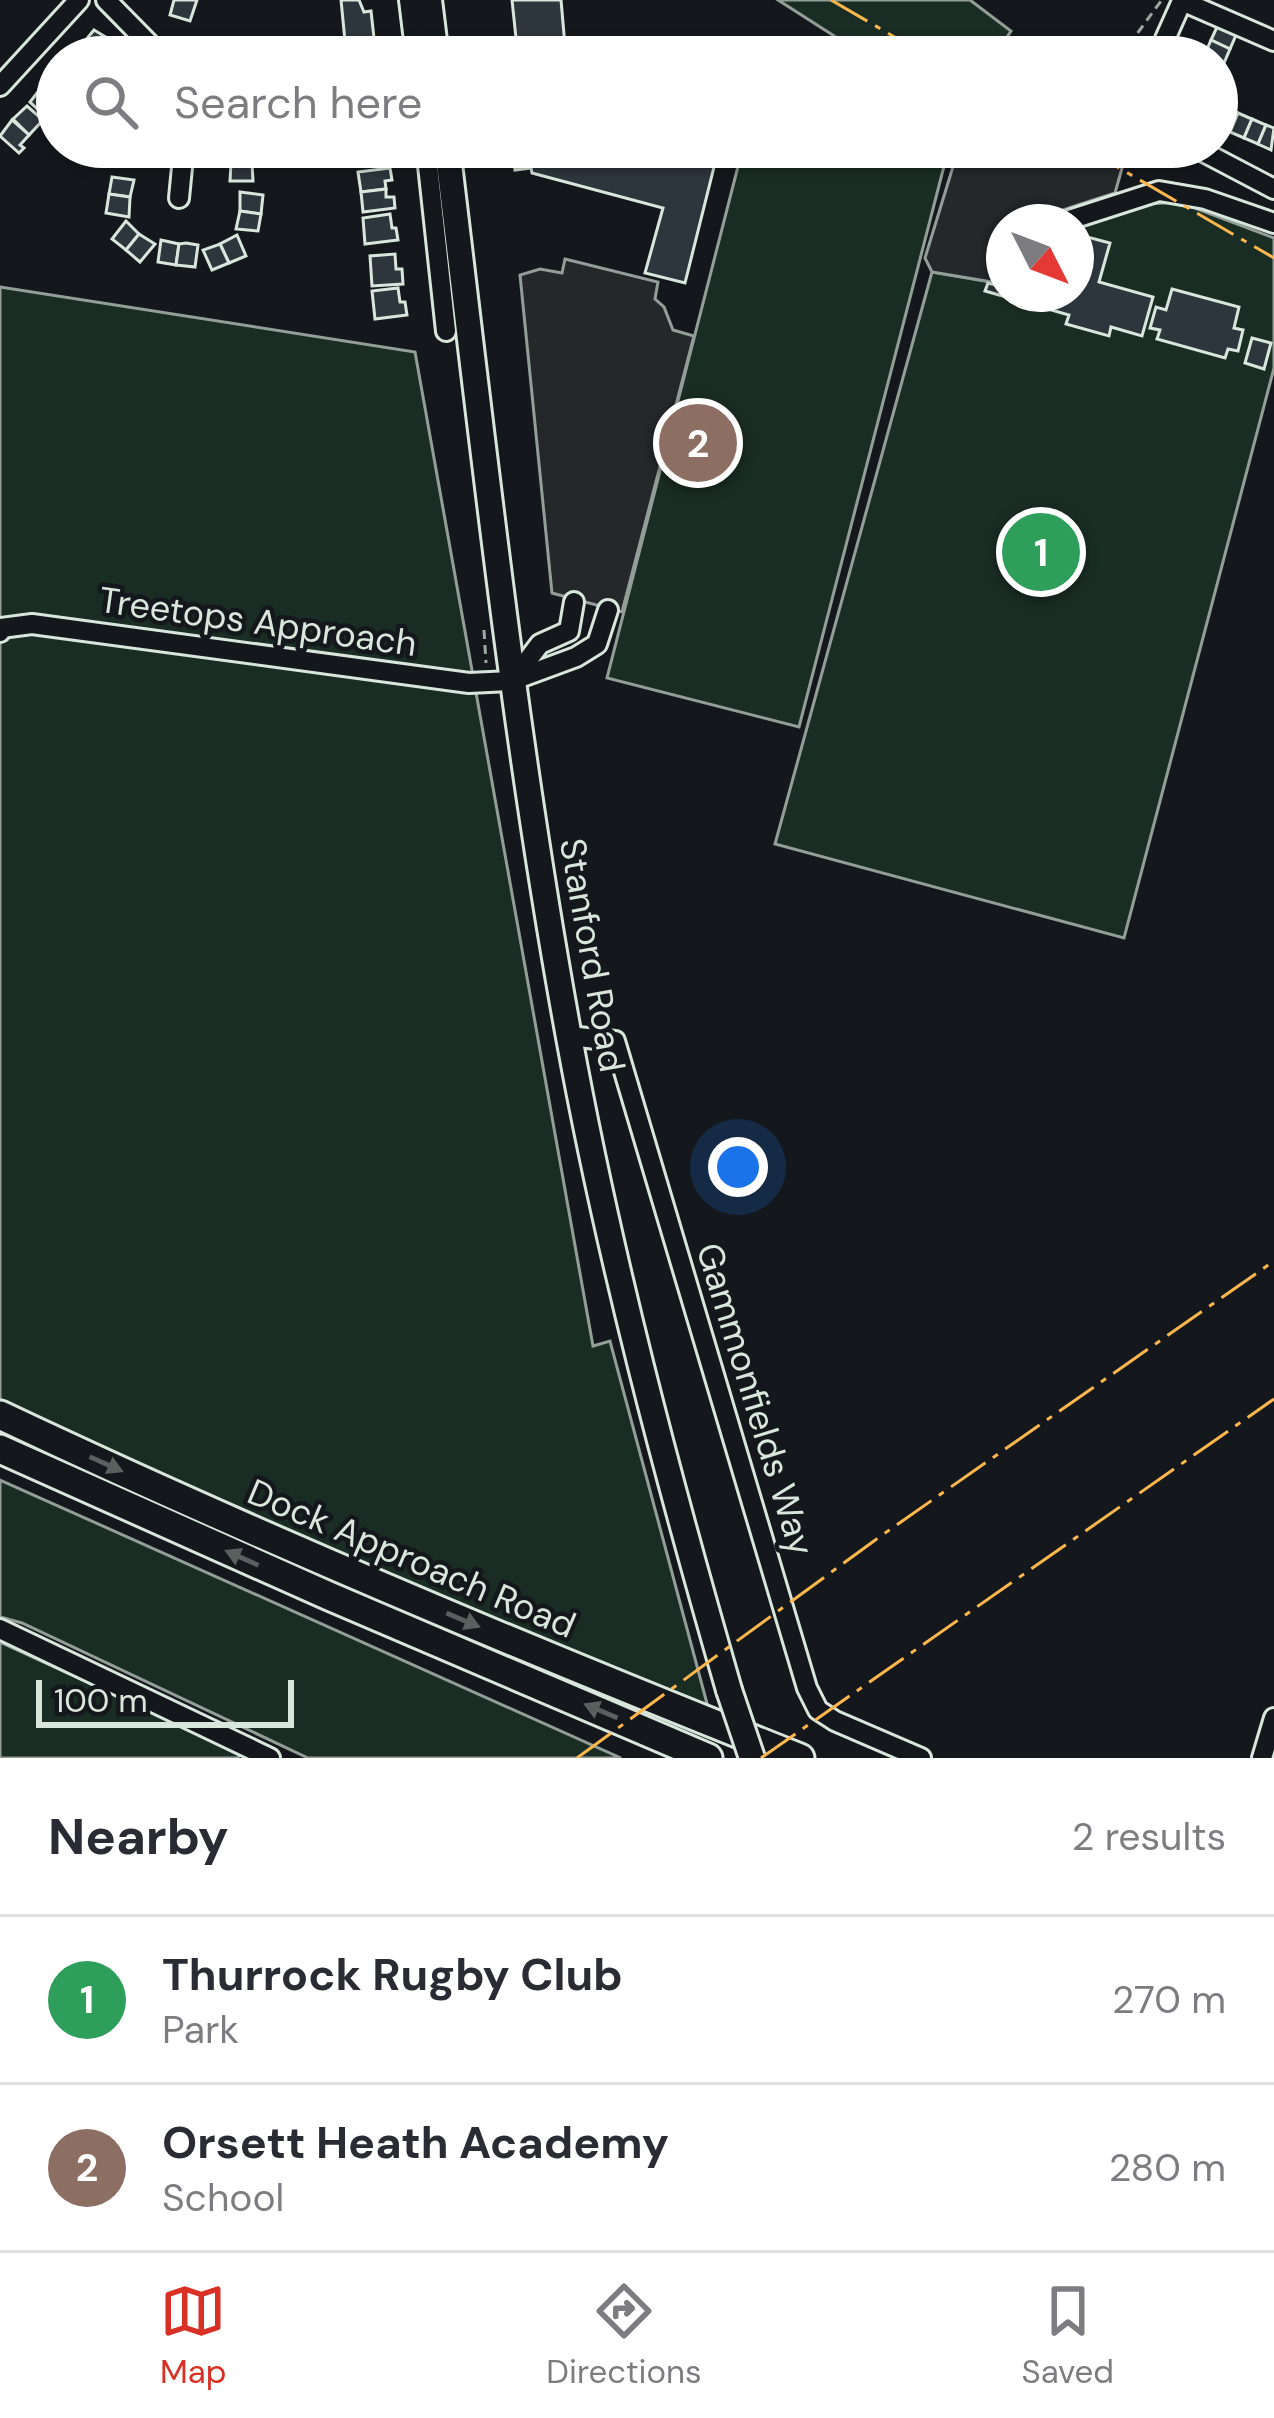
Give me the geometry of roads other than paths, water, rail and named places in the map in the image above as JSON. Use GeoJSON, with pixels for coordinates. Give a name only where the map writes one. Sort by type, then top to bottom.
{"type":"FeatureCollection","features":[{"type":"Feature","properties":{"kind":"highway","name":"Dock Approach Road"},"geometry":{"type":"LineString","coordinates":[[0,1415],[426,1605],[800,1758]]}},
{"type":"Feature","properties":{"kind":"highway","name":"Dock Approach Road"},"geometry":{"type":"LineString","coordinates":[[0,1449],[708,1758]]}},
{"type":"Feature","properties":{"kind":"main road"},"geometry":{"type":"LineString","coordinates":[[429,0],[433,36]]}},
{"type":"Feature","properties":{"kind":"main road","name":"Stanford Road"},"geometry":{"type":"LineString","coordinates":[[450,168],[511,681],[568,1036],[609,1238],[729,1690],[752,1758]]}},
{"type":"Feature","properties":{"kind":"street"},"geometry":{"type":"LineString","coordinates":[[46,36],[79,0]]}},
{"type":"Feature","properties":{"kind":"street"},"geometry":{"type":"LineString","coordinates":[[106,0],[141,36]]}},
{"type":"Feature","properties":{"kind":"street"},"geometry":{"type":"LineString","coordinates":[[409,0],[413,36]]}},
{"type":"Feature","properties":{"kind":"street"},"geometry":{"type":"LineString","coordinates":[[1166,36],[1182,1],[1274,41]]}},
{"type":"Feature","properties":{"kind":"street"},"geometry":{"type":"LineString","coordinates":[[0,86],[36,47]]}},
{"type":"Feature","properties":{"kind":"street"},"geometry":{"type":"LineString","coordinates":[[179,198],[182,168]]}},
{"type":"Feature","properties":{"kind":"street"},"geometry":{"type":"LineString","coordinates":[[428,168],[446,331]]}},
{"type":"Feature","properties":{"kind":"street"},"geometry":{"type":"LineString","coordinates":[[1234,168],[1274,189]]}},
{"type":"Feature","properties":{"kind":"street"},"geometry":{"type":"LineString","coordinates":[[1094,212],[1160,190],[1205,199],[1274,223]]}},
{"type":"Feature","properties":{"kind":"street"},"geometry":{"type":"LineString","coordinates":[[569,631],[574,602]]}},
{"type":"Feature","properties":{"kind":"street"},"geometry":{"type":"LineString","coordinates":[[511,681],[576,657],[597,644],[608,610]]}},
{"type":"Feature","properties":{"kind":"street","name":"Treetops Approach"},"geometry":{"type":"LineString","coordinates":[[0,632],[1,628],[32,624],[470,683],[511,681]]}},
{"type":"Feature","properties":{"kind":"street"},"geometry":{"type":"LineString","coordinates":[[511,681],[540,644],[569,631]]}},
{"type":"Feature","properties":{"kind":"street"},"geometry":{"type":"LineString","coordinates":[[569,631],[580,641],[597,644]]}},
{"type":"Feature","properties":{"kind":"street","name":"Gammonfields Way"},"geometry":{"type":"LineString","coordinates":[[568,1036],[615,1041],[807,1688],[818,1710],[835,1721],[921,1758]]}},
{"type":"Feature","properties":{"kind":"street"},"geometry":{"type":"LineString","coordinates":[[0,1629],[270,1758]]}},
{"type":"Feature","properties":{"kind":"street"},"geometry":{"type":"LineString","coordinates":[[1262,1758],[1274,1718]]}},
{"type":"Feature","properties":{"kind":"place","name":"Orsett Heath Academy"},"geometry":{"type":"Point","coordinates":[698,443]}},
{"type":"Feature","properties":{"kind":"place","name":"Thurrock Rugby Club"},"geometry":{"type":"Point","coordinates":[1041,552]}}]}
